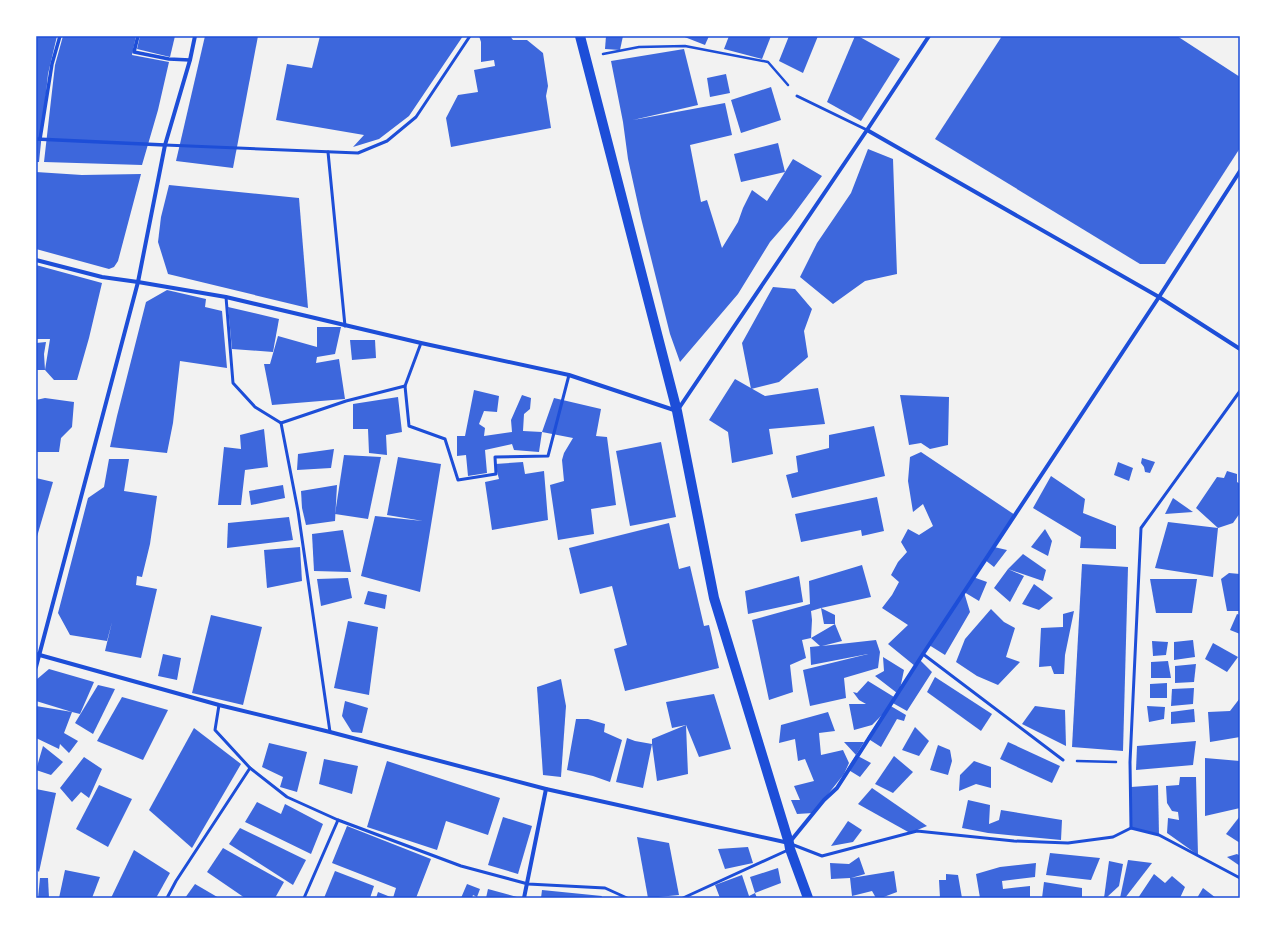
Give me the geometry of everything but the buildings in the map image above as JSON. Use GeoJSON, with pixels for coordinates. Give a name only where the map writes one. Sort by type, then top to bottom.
{"type":"FeatureCollection","features":[{"type":"Feature","properties":{"kind":"main road"},"geometry":{"type":"LineString","coordinates":[[580,36],[677,411],[714,598],[789,846],[808,898]]}},
{"type":"Feature","properties":{"kind":"street"},"geometry":{"type":"LineString","coordinates":[[60,36],[52,64],[38,139],[165,145]]}},
{"type":"Feature","properties":{"kind":"street"},"geometry":{"type":"LineString","coordinates":[[138,36],[134,52],[170,59],[190,60]]}},
{"type":"Feature","properties":{"kind":"street"},"geometry":{"type":"LineString","coordinates":[[36,666],[138,282],[165,145],[190,60],[195,36]]}},
{"type":"Feature","properties":{"kind":"street"},"geometry":{"type":"LineString","coordinates":[[36,260],[102,277],[226,297],[345,326],[570,375],[677,411],[929,36]]}},
{"type":"Feature","properties":{"kind":"street"},"geometry":{"type":"LineString","coordinates":[[867,130],[1158,297],[1240,349]]}},
{"type":"Feature","properties":{"kind":"street"},"geometry":{"type":"LineString","coordinates":[[38,654],[219,705],[330,732],[546,789],[789,846],[824,800],[837,788],[923,654],[1240,171]]}},
{"type":"Feature","properties":{"kind":"street"},"geometry":{"type":"LineString","coordinates":[[524,898],[546,789]]}},
{"type":"Feature","properties":{"kind":"lane"},"geometry":{"type":"LineString","coordinates":[[165,145],[358,153],[387,141],[416,117],[470,36]]}},
{"type":"Feature","properties":{"kind":"lane"},"geometry":{"type":"LineString","coordinates":[[797,96],[867,130]]}},
{"type":"Feature","properties":{"kind":"lane"},"geometry":{"type":"LineString","coordinates":[[328,152],[345,326]]}},
{"type":"Feature","properties":{"kind":"lane"},"geometry":{"type":"LineString","coordinates":[[226,297],[233,383],[255,407],[281,423],[298,511],[330,732]]}},
{"type":"Feature","properties":{"kind":"lane"},"geometry":{"type":"LineString","coordinates":[[421,343],[405,386],[409,426],[445,439],[458,480],[496,474],[495,457],[548,456],[570,375]]}},
{"type":"Feature","properties":{"kind":"lane"},"geometry":{"type":"LineString","coordinates":[[281,423],[346,400],[405,386]]}},
{"type":"Feature","properties":{"kind":"lane"},"geometry":{"type":"LineString","coordinates":[[1131,828],[1130,762],[1141,528],[1240,391]]}},
{"type":"Feature","properties":{"kind":"lane"},"geometry":{"type":"LineString","coordinates":[[923,654],[1063,760]]}},
{"type":"Feature","properties":{"kind":"lane"},"geometry":{"type":"LineString","coordinates":[[219,705],[215,730],[250,768],[287,797],[338,820],[461,866],[528,884],[606,888],[627,898]]}},
{"type":"Feature","properties":{"kind":"lane"},"geometry":{"type":"LineString","coordinates":[[167,898],[176,881],[250,768]]}},
{"type":"Feature","properties":{"kind":"lane"},"geometry":{"type":"LineString","coordinates":[[304,898],[338,820]]}},
{"type":"Feature","properties":{"kind":"lane"},"geometry":{"type":"LineString","coordinates":[[683,898],[789,846],[822,856],[917,831],[1014,841],[1068,844],[1113,837],[1131,828],[1160,835],[1240,878]]}},
{"type":"Feature","properties":{"kind":"path"},"geometry":{"type":"LineString","coordinates":[[585,57],[640,47],[685,46],[768,62],[797,96]]}},
{"type":"Feature","properties":{"kind":"path"},"geometry":{"type":"LineString","coordinates":[[1063,760],[1130,762]]}}]}
